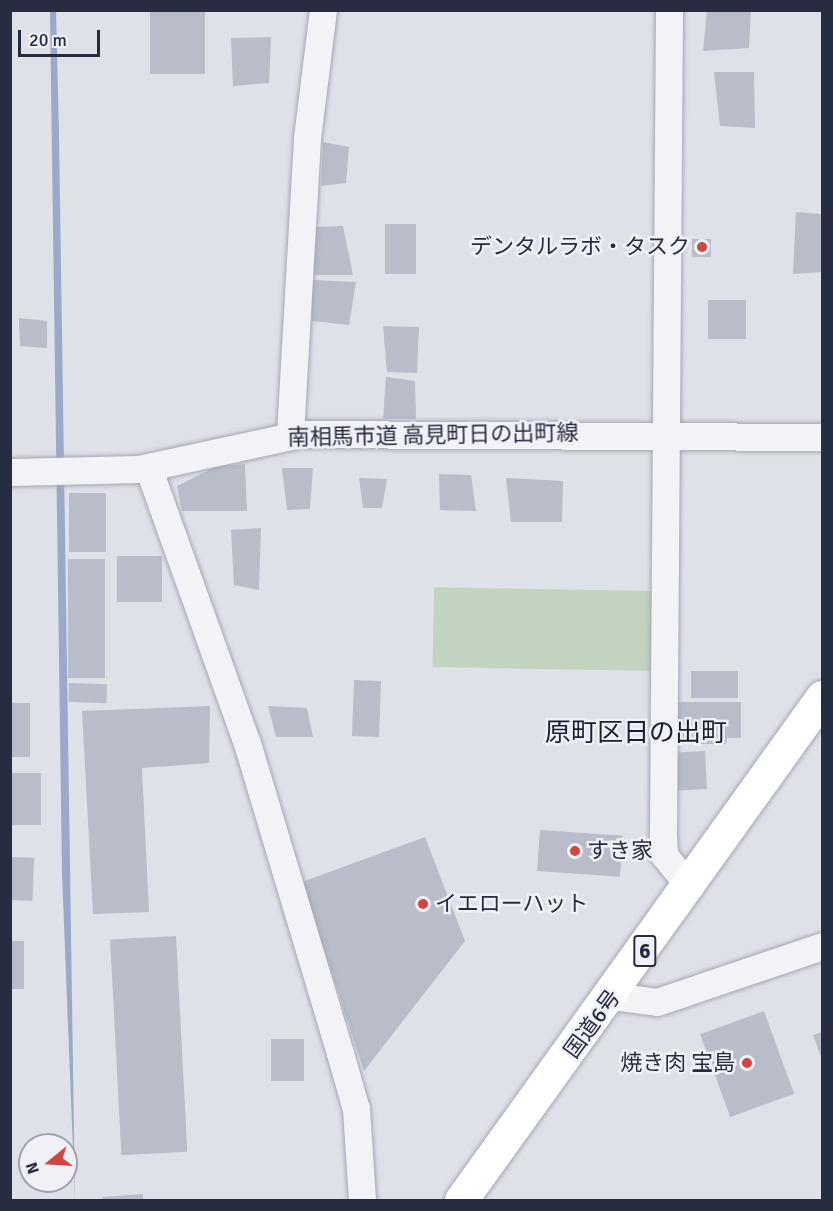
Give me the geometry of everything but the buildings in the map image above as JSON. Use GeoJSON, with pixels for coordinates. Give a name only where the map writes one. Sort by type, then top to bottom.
{"type":"FeatureCollection","features":[{"type":"Feature","properties":{"kind":"highway","name":"国道6号"},"geometry":{"type":"LineString","coordinates":[[461,1200],[613,996],[822,698]]}},
{"type":"Feature","properties":{"kind":"street"},"geometry":{"type":"LineString","coordinates":[[290,434],[307,138],[323,10]]}},
{"type":"Feature","properties":{"kind":"street"},"geometry":{"type":"LineString","coordinates":[[669,10],[664,855],[690,887]]}},
{"type":"Feature","properties":{"kind":"street","name":"南相馬市道 高見町日の出町線"},"geometry":{"type":"LineString","coordinates":[[10,472],[153,465],[290,434],[668,433],[822,436]]}},
{"type":"Feature","properties":{"kind":"street"},"geometry":{"type":"LineString","coordinates":[[153,465],[153,481],[247,743],[344,1064],[356,1109],[362,1200]]}},
{"type":"Feature","properties":{"kind":"street"},"geometry":{"type":"LineString","coordinates":[[613,996],[657,1002],[822,946]]}},
{"type":"Feature","properties":{"kind":"green space"},"geometry":{"type":"Polygon","coordinates":[[[434,587],[656,591],[655,671],[433,667],[434,587]]]}},
{"type":"Feature","properties":{"kind":"water"},"geometry":{"type":"Polygon","coordinates":[[[50,11],[56,11],[59,134],[74,1133],[62,874],[50,11]]]}},
{"type":"Feature","properties":{"kind":"place","name":"デンタルラボ・タスク"},"geometry":{"type":"Point","coordinates":[702,247]}},
{"type":"Feature","properties":{"kind":"place","name":"すき家"},"geometry":{"type":"Point","coordinates":[575,851]}},
{"type":"Feature","properties":{"kind":"place","name":"イエローハット"},"geometry":{"type":"Point","coordinates":[423,904]}},
{"type":"Feature","properties":{"kind":"place","name":"焼き肉 宝島"},"geometry":{"type":"Point","coordinates":[747,1063]}},
{"type":"Feature","properties":{"kind":"district","name":"原町区日の出町"},"geometry":{"type":"Point","coordinates":[636,734]}}]}
